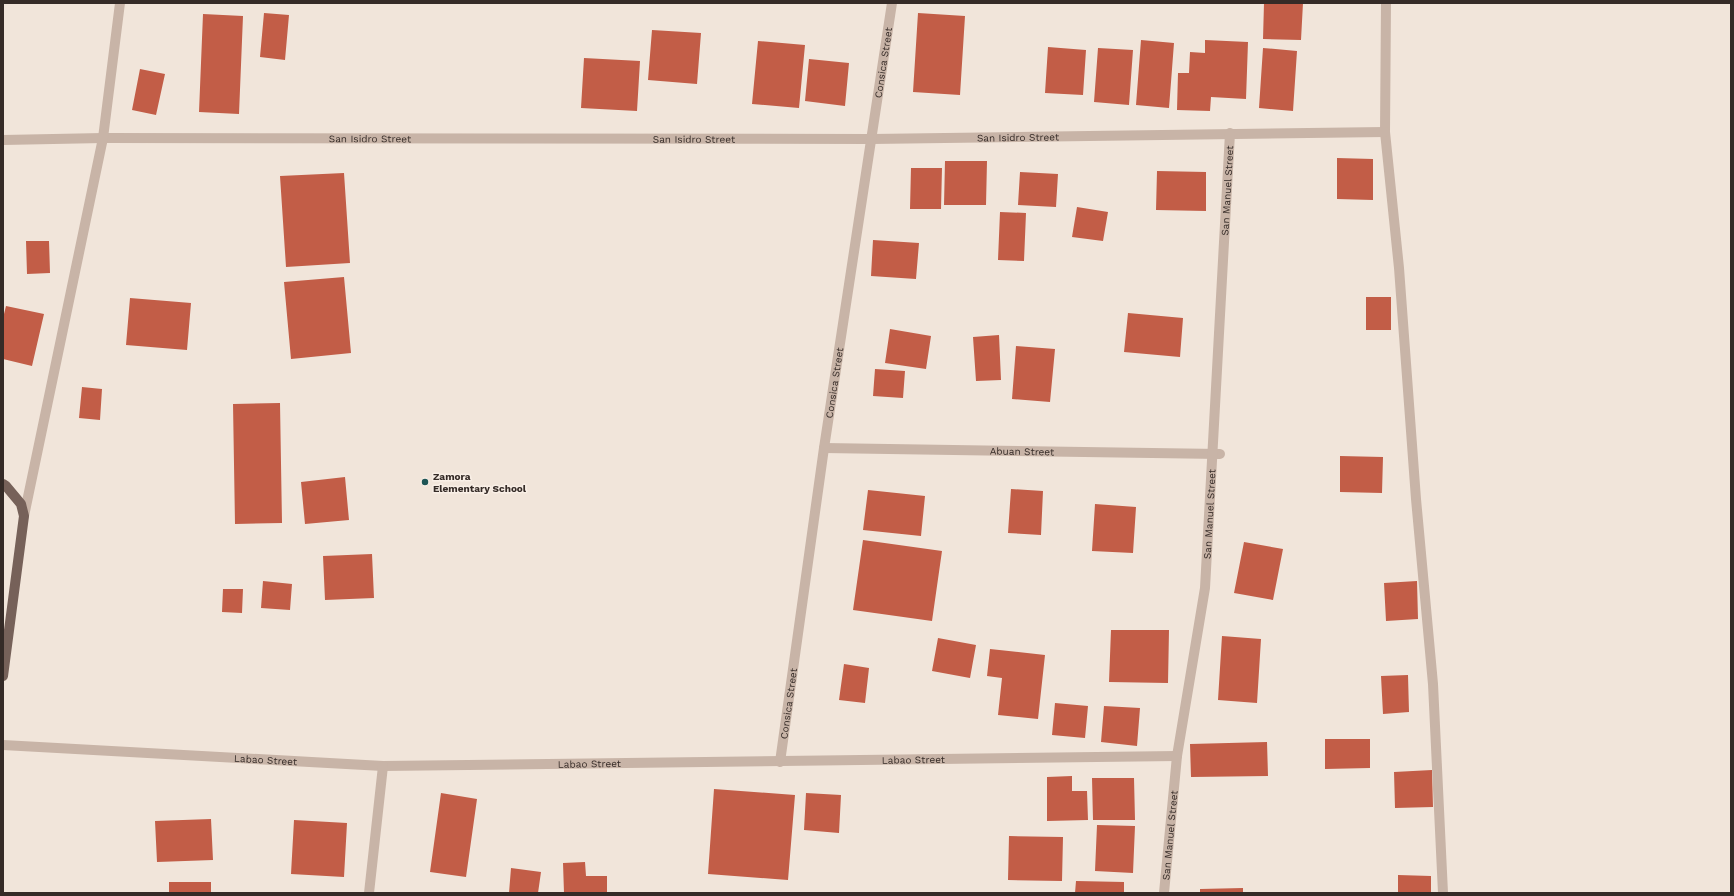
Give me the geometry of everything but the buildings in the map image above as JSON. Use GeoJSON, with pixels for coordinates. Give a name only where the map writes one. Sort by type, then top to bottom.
{"type":"FeatureCollection","features":[{"type":"Feature","properties":{"kind":"main road"},"geometry":{"type":"LineString","coordinates":[[3,484],[21,504],[24,516],[3,676]]}},
{"type":"Feature","properties":{"kind":"street"},"geometry":{"type":"LineString","coordinates":[[24,516],[103,138],[120,3]]}},
{"type":"Feature","properties":{"kind":"street","name":"Consica Street"},"geometry":{"type":"LineString","coordinates":[[780,762],[824,448],[892,3]]}},
{"type":"Feature","properties":{"kind":"street"},"geometry":{"type":"LineString","coordinates":[[1386,3],[1385,132],[1399,268],[1416,499],[1433,684],[1443,893]]}},
{"type":"Feature","properties":{"kind":"street","name":"San Isidro Street"},"geometry":{"type":"LineString","coordinates":[[3,140],[103,138],[872,139],[1385,132]]}},
{"type":"Feature","properties":{"kind":"street","name":"San Manuel Street"},"geometry":{"type":"LineString","coordinates":[[1164,893],[1177,756],[1205,588],[1216,454],[1230,133]]}},
{"type":"Feature","properties":{"kind":"street","name":"Abuan Street"},"geometry":{"type":"LineString","coordinates":[[824,448],[1216,454]]}},
{"type":"Feature","properties":{"kind":"street","name":"Labao Street"},"geometry":{"type":"LineString","coordinates":[[3,745],[383,766],[1177,756]]}},
{"type":"Feature","properties":{"kind":"street"},"geometry":{"type":"LineString","coordinates":[[369,893],[383,766]]}},
{"type":"Feature","properties":{"kind":"place","name":"Zamora Elementary School"},"geometry":{"type":"Point","coordinates":[425,482]}}]}
